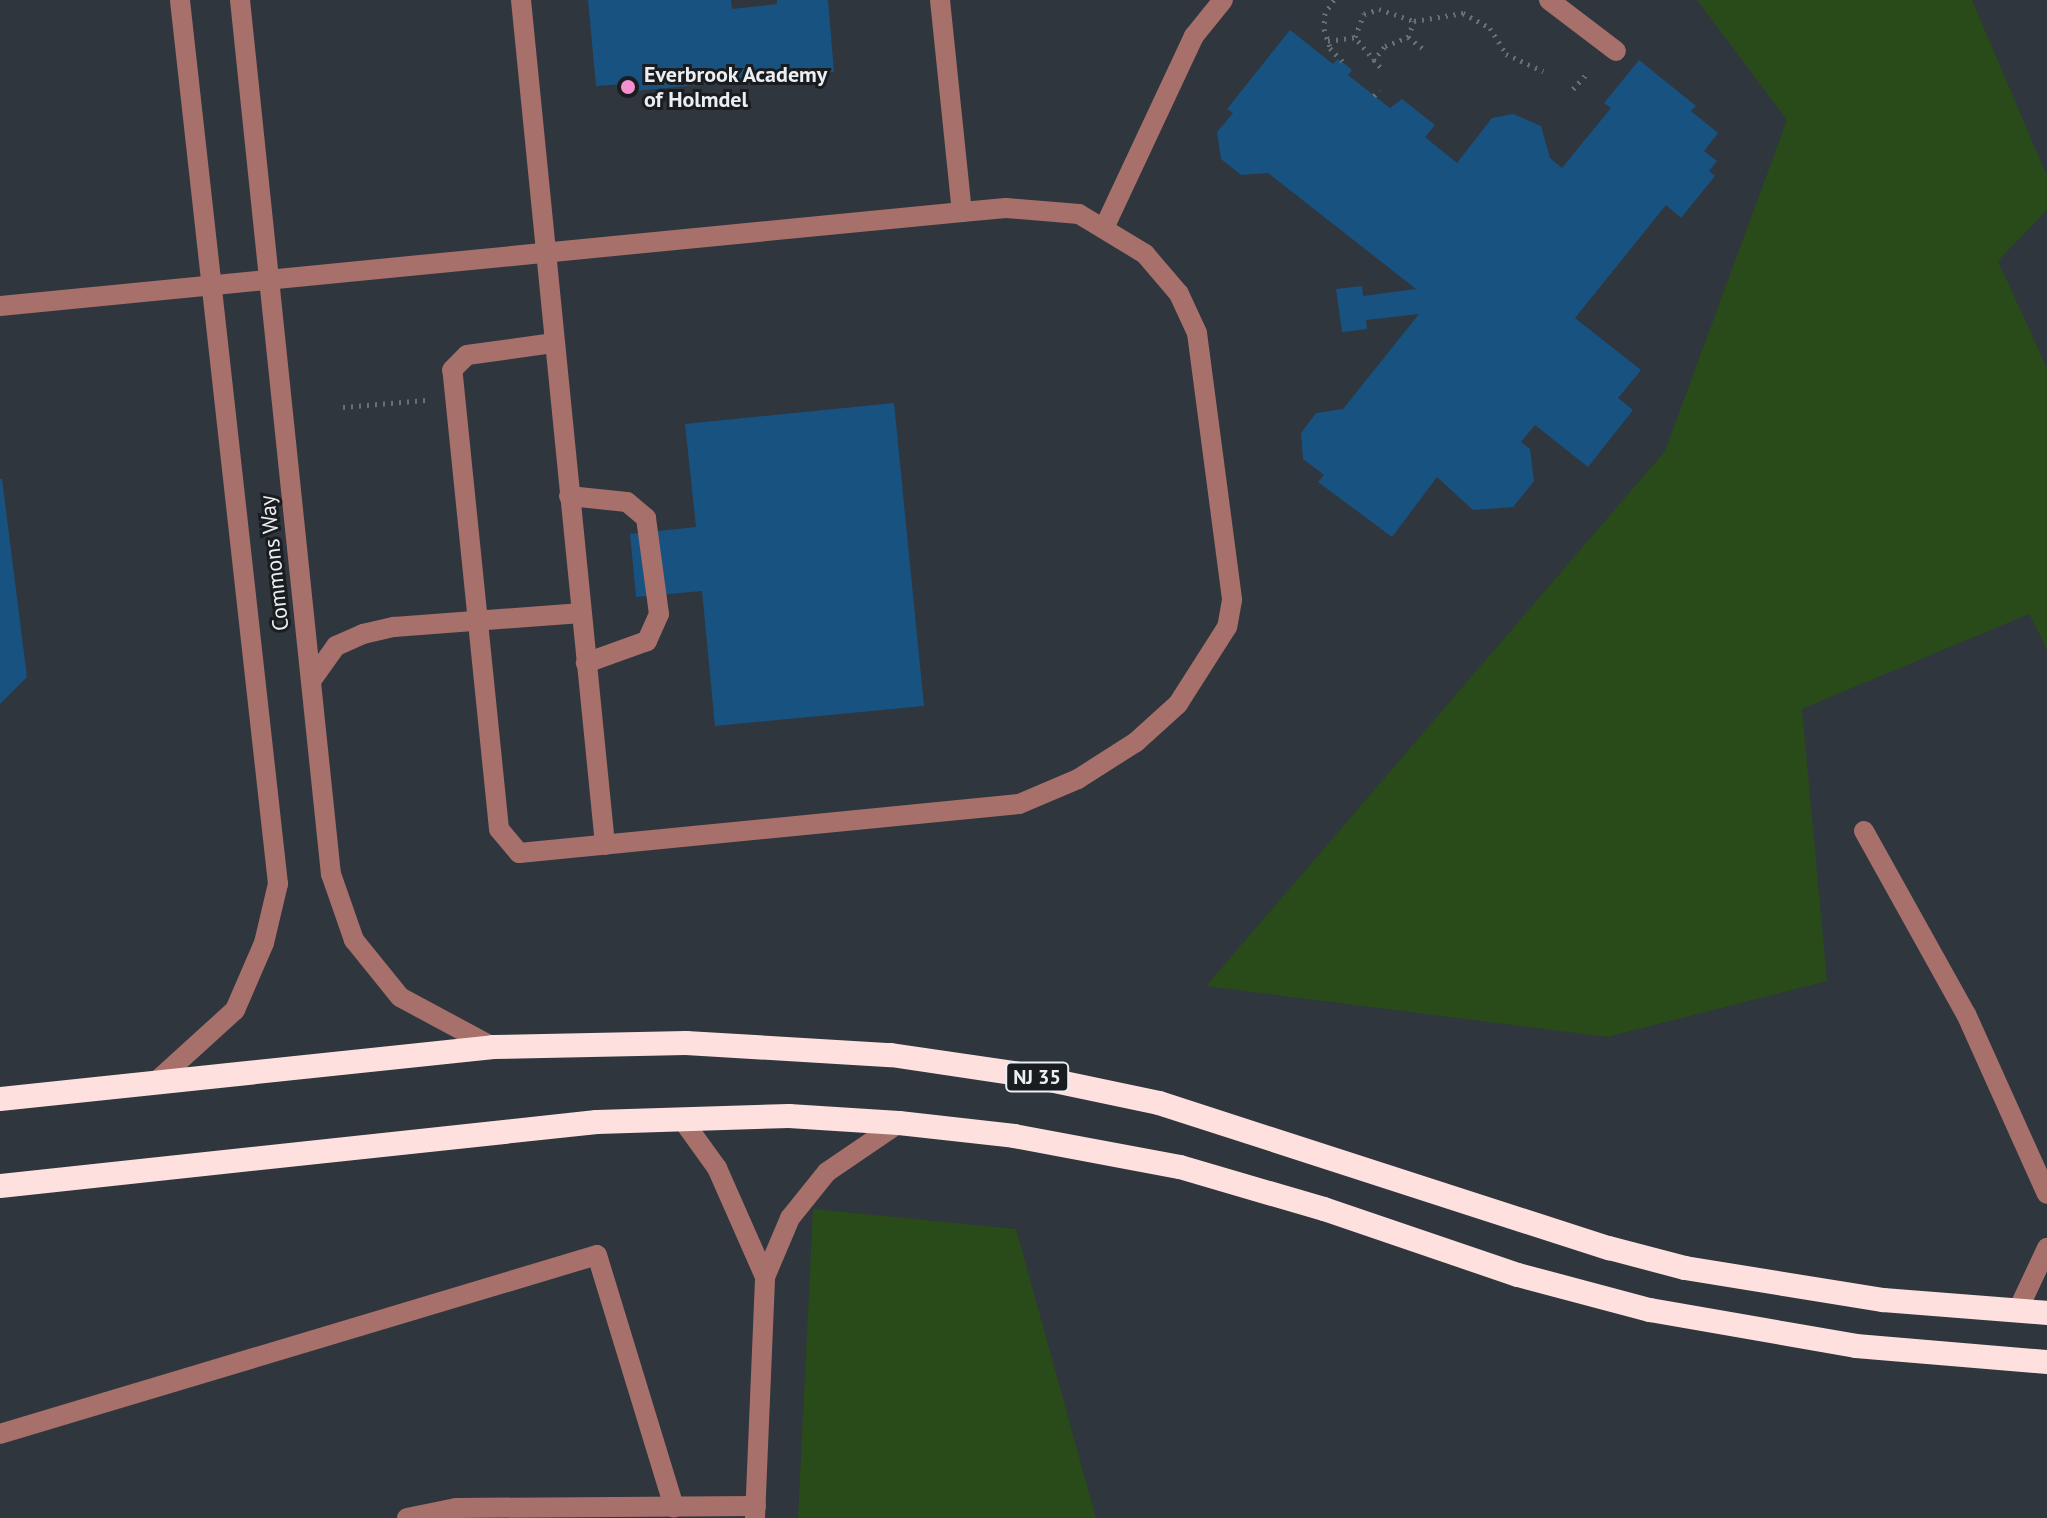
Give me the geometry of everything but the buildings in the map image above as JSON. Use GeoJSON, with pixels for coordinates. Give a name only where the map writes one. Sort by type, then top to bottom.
{"type":"FeatureCollection","features":[{"type":"Feature","properties":{"kind":"highway","name":"NJ 35"},"geometry":{"type":"LineString","coordinates":[[0,1099],[493,1047],[686,1043],[808,1049],[1026,1075],[1159,1103],[1290,1141],[1545,1228],[1685,1268],[1843,1295],[2047,1313]]}},
{"type":"Feature","properties":{"kind":"highway"},"geometry":{"type":"LineString","coordinates":[[0,1186],[493,1132],[681,1118],[789,1116],[899,1123],[1014,1136],[1180,1167],[1324,1209],[1518,1275],[1650,1310],[1856,1346],[2047,1362]]}},
{"type":"Feature","properties":{"kind":"street","name":"Commons Way"},"geometry":{"type":"LineString","coordinates":[[158,1080],[235,1010],[264,943],[278,884],[208,285],[180,0]]}},
{"type":"Feature","properties":{"kind":"street","name":"Commons Way"},"geometry":{"type":"LineString","coordinates":[[240,0],[331,874],[354,940],[400,997],[493,1047]]}},
{"type":"Feature","properties":{"kind":"street"},"geometry":{"type":"LineString","coordinates":[[521,0],[605,845]]}},
{"type":"Feature","properties":{"kind":"street"},"geometry":{"type":"LineString","coordinates":[[940,0],[962,212]]}},
{"type":"Feature","properties":{"kind":"street"},"geometry":{"type":"LineString","coordinates":[[1105,226],[1194,36],[1223,0]]}},
{"type":"Feature","properties":{"kind":"street"},"geometry":{"type":"LineString","coordinates":[[1549,0],[1616,51]]}},
{"type":"Feature","properties":{"kind":"street"},"geometry":{"type":"LineString","coordinates":[[0,306],[962,212],[1055,209],[1105,226],[1165,276],[1189,312],[1203,355],[1232,600],[1215,653],[1178,704],[1136,742],[1078,779],[1019,804],[519,853],[505,843],[499,829],[452,370],[467,355],[554,343]]}},
{"type":"Feature","properties":{"kind":"street"},"geometry":{"type":"LineString","coordinates":[[569,496],[627,502],[646,518],[659,614],[647,641],[586,663]]}},
{"type":"Feature","properties":{"kind":"street"},"geometry":{"type":"LineString","coordinates":[[311,681],[336,646],[363,634],[581,613]]}},
{"type":"Feature","properties":{"kind":"street"},"geometry":{"type":"LineString","coordinates":[[1864,831],[1966,1014],[2047,1194]]}},
{"type":"Feature","properties":{"kind":"street"},"geometry":{"type":"LineString","coordinates":[[681,1118],[717,1168],[765,1277]]}},
{"type":"Feature","properties":{"kind":"street"},"geometry":{"type":"LineString","coordinates":[[407,1518],[456,1508],[674,1507],[756,1512],[765,1277],[790,1218],[827,1172],[899,1123]]}},
{"type":"Feature","properties":{"kind":"street"},"geometry":{"type":"LineString","coordinates":[[2017,1312],[2047,1248]]}},
{"type":"Feature","properties":{"kind":"street"},"geometry":{"type":"LineString","coordinates":[[0,1434],[597,1255],[674,1507]]}},
{"type":"Feature","properties":{"kind":"path"},"geometry":{"type":"LineString","coordinates":[[1334,0],[1324,21],[1328,41],[1345,64]]}},
{"type":"Feature","properties":{"kind":"path"},"geometry":{"type":"LineString","coordinates":[[1355,37],[1359,21],[1370,11],[1385,9],[1414,21],[1463,13],[1486,24],[1506,54],[1543,71]]}},
{"type":"Feature","properties":{"kind":"path"},"geometry":{"type":"LineString","coordinates":[[1373,61],[1385,46],[1408,37],[1414,21]]}},
{"type":"Feature","properties":{"kind":"path"},"geometry":{"type":"LineString","coordinates":[[1328,41],[1355,37]]}},
{"type":"Feature","properties":{"kind":"path"},"geometry":{"type":"LineString","coordinates":[[1355,37],[1380,67]]}},
{"type":"Feature","properties":{"kind":"path"},"geometry":{"type":"LineString","coordinates":[[1408,37],[1422,48]]}},
{"type":"Feature","properties":{"kind":"path"},"geometry":{"type":"LineString","coordinates":[[1573,89],[1589,71]]}},
{"type":"Feature","properties":{"kind":"path"},"geometry":{"type":"LineString","coordinates":[[1374,96],[1379,90]]}},
{"type":"Feature","properties":{"kind":"path"},"geometry":{"type":"LineString","coordinates":[[343,407],[432,399]]}},
{"type":"Feature","properties":{"kind":"green space"},"geometry":{"type":"Polygon","coordinates":[[[1697,0],[1972,0],[2047,176],[2047,210],[1998,261],[2047,368],[2047,649],[2029,614],[1802,709],[1827,981],[1607,1037],[1206,986],[1665,451],[1787,120],[1697,0]]]}},
{"type":"Feature","properties":{"kind":"green space"},"geometry":{"type":"Polygon","coordinates":[[[813,1209],[1016,1229],[1096,1518],[798,1518],[813,1209]]]}},
{"type":"Feature","properties":{"kind":"place","name":"Everbrook Academy of Holmdel"},"geometry":{"type":"Point","coordinates":[628,87]}}]}
